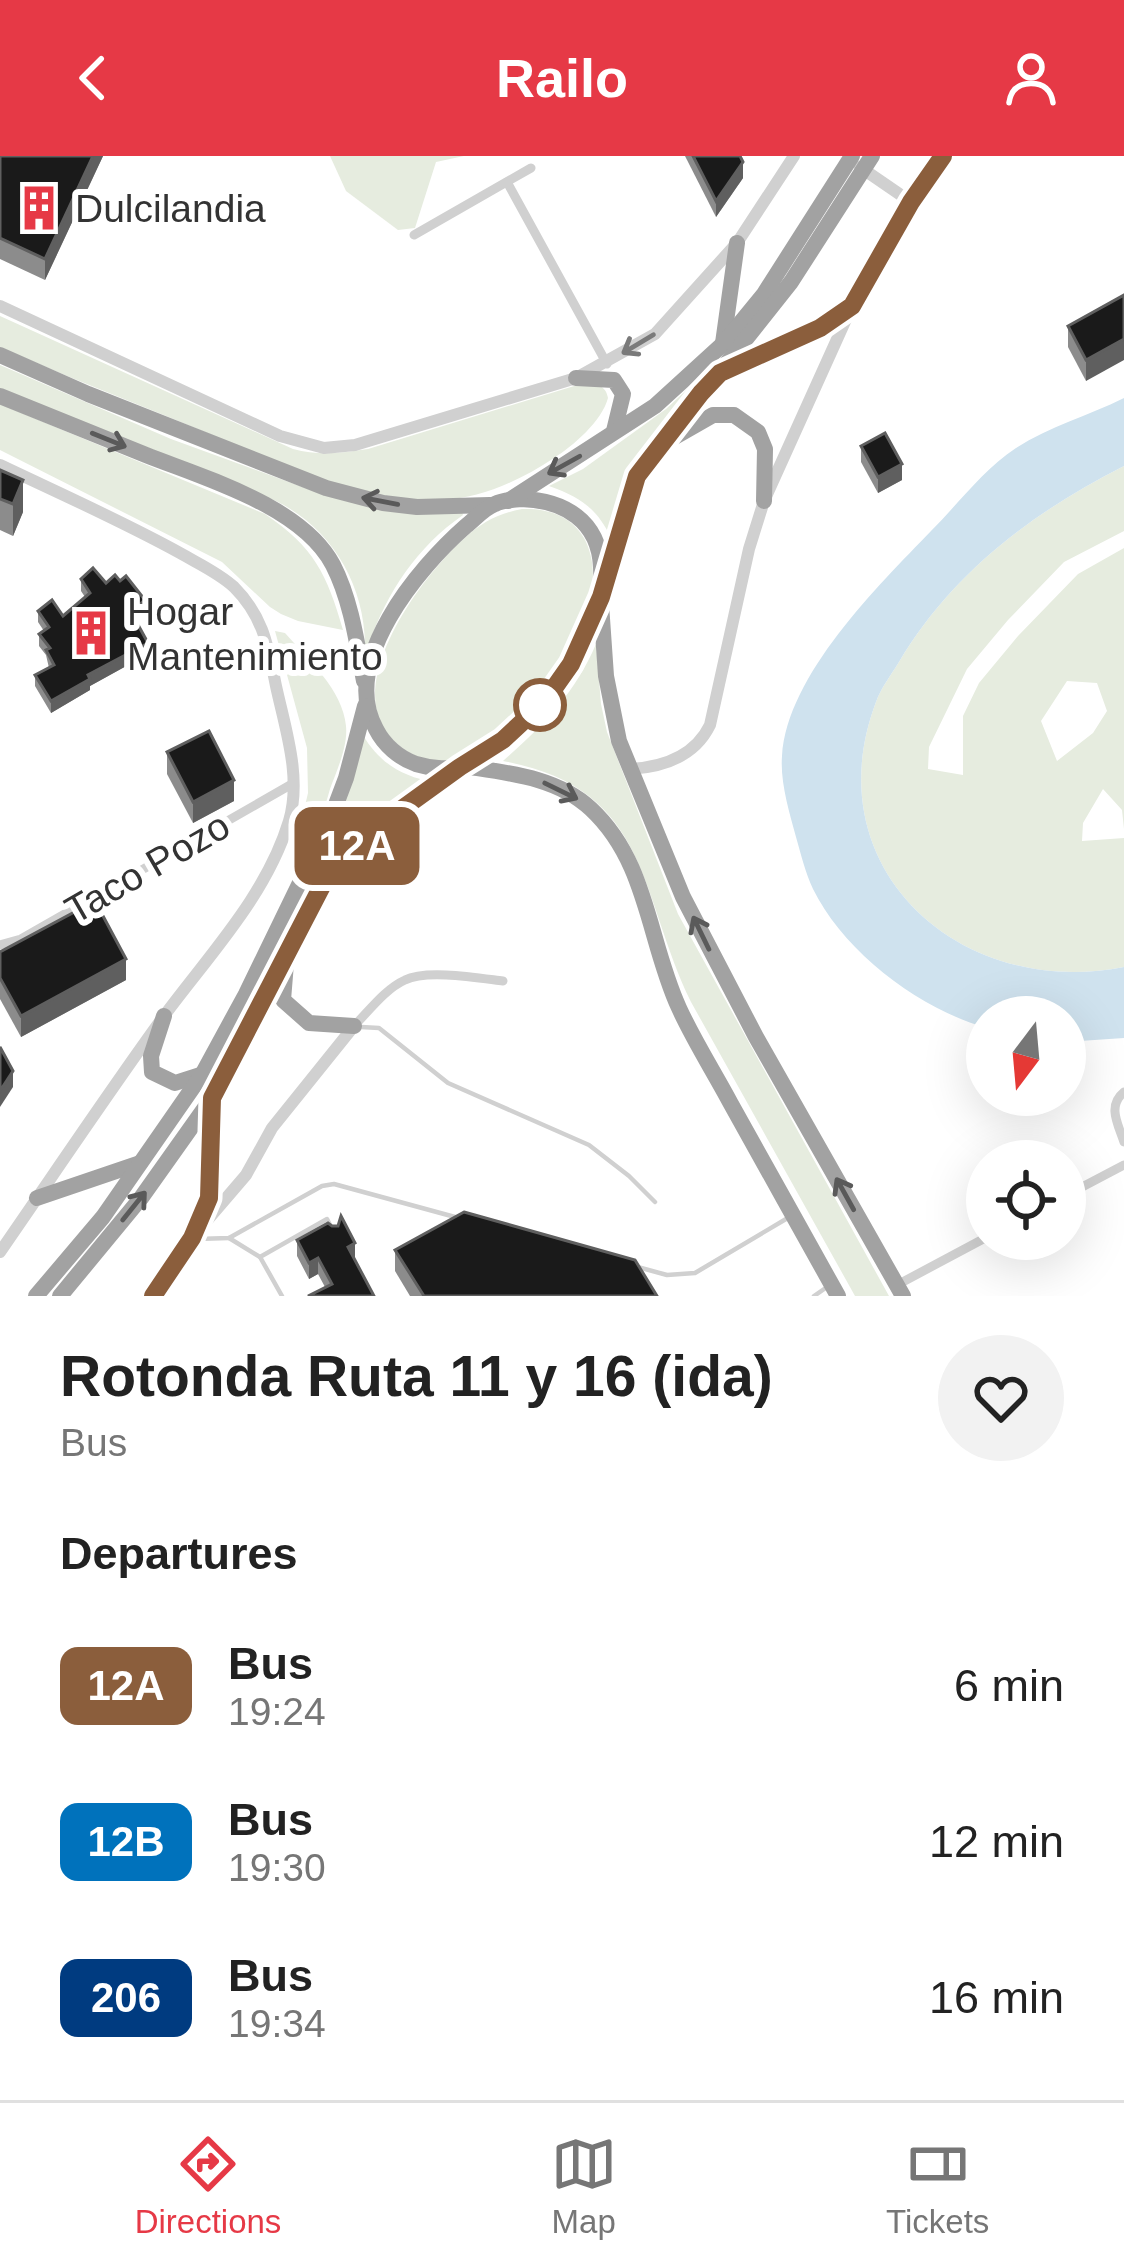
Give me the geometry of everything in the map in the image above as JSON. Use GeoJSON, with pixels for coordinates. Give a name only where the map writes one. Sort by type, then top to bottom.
{"type":"FeatureCollection","features":[{"type":"Feature","properties":{"kind":"highway"},"geometry":{"type":"LineString","coordinates":[[36,1296],[103,1217],[141,1163],[203,1073],[246,994],[329,824],[346,778],[374,653],[405,592],[452,539],[499,503],[655,406],[723,344],[764,294],[856,159]]}},
{"type":"Feature","properties":{"kind":"highway"},"geometry":{"type":"LineString","coordinates":[[60,1296],[141,1198],[212,1098],[314,897],[347,855],[388,819],[503,740],[545,701],[571,664],[601,595],[637,476],[791,282],[856,159]]}},
{"type":"Feature","properties":{"kind":"highway"},"geometry":{"type":"LineString","coordinates":[[723,344],[736,244]]}},
{"type":"Feature","properties":{"kind":"highway"},"geometry":{"type":"LineString","coordinates":[[720,373],[820,328],[852,306]]}},
{"type":"Feature","properties":{"kind":"highway"},"geometry":{"type":"LineString","coordinates":[[0,356],[326,488],[401,505],[547,502],[568,509],[589,526],[598,546],[610,701],[630,769],[683,897],[900,1290]]}},
{"type":"Feature","properties":{"kind":"highway"},"geometry":{"type":"LineString","coordinates":[[576,378],[614,380],[623,394],[614,431]]}},
{"type":"Feature","properties":{"kind":"highway"},"geometry":{"type":"LineString","coordinates":[[0,396],[258,501],[299,526],[333,564],[379,735],[395,752],[428,767],[517,774],[560,788],[588,806],[610,829],[640,887],[679,1008],[835,1290]]}},
{"type":"Feature","properties":{"kind":"highway"},"geometry":{"type":"LineString","coordinates":[[652,456],[679,432],[713,415],[734,415],[758,432],[765,448],[764,501]]}},
{"type":"Feature","properties":{"kind":"highway"},"geometry":{"type":"LineString","coordinates":[[287,950],[284,1000],[309,1023],[354,1026]]}},
{"type":"Feature","properties":{"kind":"highway"},"geometry":{"type":"LineString","coordinates":[[164,1016],[151,1056],[152,1072],[175,1083],[203,1073]]}},
{"type":"Feature","properties":{"kind":"highway"},"geometry":{"type":"LineString","coordinates":[[38,1198],[141,1163]]}},
{"type":"Feature","properties":{"kind":"street"},"geometry":{"type":"LineString","coordinates":[[0,306],[261,428],[324,448],[355,445],[576,378],[655,334],[736,244],[794,156]]}},
{"type":"Feature","properties":{"kind":"street"},"geometry":{"type":"LineString","coordinates":[[630,769],[667,762],[694,749],[710,725],[764,501],[852,306],[943,156]]}},
{"type":"Feature","properties":{"kind":"street"},"geometry":{"type":"LineString","coordinates":[[856,159],[911,202]]}},
{"type":"Feature","properties":{"kind":"street"},"geometry":{"type":"LineString","coordinates":[[414,235],[531,168]]}},
{"type":"Feature","properties":{"kind":"street"},"geometry":{"type":"LineString","coordinates":[[507,182],[607,364]]}},
{"type":"Feature","properties":{"kind":"street"},"geometry":{"type":"LineString","coordinates":[[0,465],[164,544],[235,588],[265,630],[289,742],[292,784],[289,821],[235,925],[164,1016],[0,1252]]}},
{"type":"Feature","properties":{"kind":"street","name":"Taco Pozo"},"geometry":{"type":"LineString","coordinates":[[0,945],[21,939],[292,784]]}},
{"type":"Feature","properties":{"kind":"street"},"geometry":{"type":"LineString","coordinates":[[153,1296],[192,1238],[246,1175],[272,1128],[382,996],[407,977],[503,981]]}},
{"type":"Feature","properties":{"kind":"street"},"geometry":{"type":"LineString","coordinates":[[1124,1092],[1117,1098],[1114,1113],[1124,1142]]}},
{"type":"Feature","properties":{"kind":"street"},"geometry":{"type":"LineString","coordinates":[[192,1238],[209,1198],[212,1098]]}},
{"type":"Feature","properties":{"kind":"street"},"geometry":{"type":"LineString","coordinates":[[1086,1185],[1124,1165]]}},
{"type":"Feature","properties":{"kind":"street"},"geometry":{"type":"LineString","coordinates":[[900,1290],[966,1250]]}},
{"type":"Feature","properties":{"kind":"lane"},"geometry":{"type":"LineString","coordinates":[[354,1026],[379,1028],[448,1083],[589,1145],[655,1202]]}},
{"type":"Feature","properties":{"kind":"lane"},"geometry":{"type":"LineString","coordinates":[[192,1238],[229,1238],[322,1186],[334,1184],[469,1221]]}},
{"type":"Feature","properties":{"kind":"lane"},"geometry":{"type":"LineString","coordinates":[[628,1264],[667,1275],[695,1273],[793,1216]]}},
{"type":"Feature","properties":{"kind":"lane"},"geometry":{"type":"LineString","coordinates":[[260,1257],[327,1219],[334,1236]]}},
{"type":"Feature","properties":{"kind":"lane"},"geometry":{"type":"LineString","coordinates":[[229,1238],[260,1257],[282,1296]]}},
{"type":"Feature","properties":{"kind":"lane"},"geometry":{"type":"LineString","coordinates":[[814,1296],[835,1290]]}},
{"type":"Feature","properties":{"kind":"shaded area"},"geometry":{"type":"Polygon","coordinates":[[[330,156],[464,156],[436,162],[415,228],[398,230],[346,191],[330,156]]]}},
{"type":"Feature","properties":{"kind":"shaded area"},"geometry":{"type":"Polygon","coordinates":[[[0,316],[293,449],[312,453],[368,449],[584,383],[603,388],[608,398],[578,440],[501,486],[442,500],[376,495],[312,476],[0,347],[0,316]]]}},
{"type":"Feature","properties":{"kind":"shaded area"},"geometry":{"type":"Polygon","coordinates":[[[0,365],[171,439],[327,496],[463,515],[431,541],[406,572],[365,644],[351,579],[328,542],[296,512],[0,389],[0,365]]]}},
{"type":"Feature","properties":{"kind":"shaded area"},"geometry":{"type":"Polygon","coordinates":[[[709,369],[633,467],[615,537],[611,538],[586,505],[549,486],[583,469],[666,409],[709,369]]]}},
{"type":"Feature","properties":{"kind":"shaded area"},"geometry":{"type":"Polygon","coordinates":[[[0,404],[265,514],[296,538],[316,563],[343,630],[281,614],[222,562],[0,450],[0,404]]]}},
{"type":"Feature","properties":{"kind":"shaded area"},"geometry":{"type":"Polygon","coordinates":[[[1124,466],[1124,531],[1064,562],[1008,620],[967,669],[929,747],[928,769],[963,775],[963,716],[979,683],[1078,574],[1124,548],[1124,829],[1122,810],[1103,789],[1083,823],[1082,841],[1124,838],[1124,967],[1064,972],[1008,963],[957,941],[915,909],[884,867],[865,818],[862,762],[881,692],[944,600],[997,548],[1124,466]],[[1067,681],[1041,721],[1057,761],[1093,733],[1107,711],[1097,683],[1067,681]]]}},
{"type":"Feature","properties":{"kind":"shaded area"},"geometry":{"type":"Polygon","coordinates":[[[522,509],[557,515],[584,538],[593,567],[590,599],[579,632],[539,696],[487,744],[450,761],[416,756],[394,741],[379,719],[375,692],[392,633],[448,554],[478,527],[522,509]]]}},
{"type":"Feature","properties":{"kind":"shaded area"},"geometry":{"type":"Polygon","coordinates":[[[275,631],[285,633],[323,675],[346,726],[344,750],[323,813],[301,847],[297,840],[308,793],[307,748],[275,631]]]}},
{"type":"Feature","properties":{"kind":"shaded area"},"geometry":{"type":"Polygon","coordinates":[[[596,644],[607,732],[678,914],[889,1296],[855,1296],[691,1002],[632,850],[613,820],[587,795],[551,775],[503,761],[557,708],[596,644]]]}},
{"type":"Feature","properties":{"kind":"shaded area"},"geometry":{"type":"Polygon","coordinates":[[[363,735],[393,767],[434,782],[325,875],[297,913],[321,854],[363,735]]]}},
{"type":"Feature","properties":{"kind":"water"},"geometry":{"type":"Polygon","coordinates":[[[1124,398],[1124,466],[1058,504],[997,548],[920,630],[876,702],[862,762],[865,818],[884,867],[915,909],[957,941],[1008,963],[1064,972],[1124,967],[1124,1038],[1086,1041],[1086,996],[966,996],[966,1021],[886,975],[844,935],[810,883],[782,776],[788,725],[800,694],[838,634],[972,487],[1004,457],[1056,427],[1124,398]]]}},
{"type":"Feature","properties":{"kind":"building","name":"Dulcilandia"},"geometry":{"type":"Polygon","coordinates":[[[0,156],[93,156],[45,259],[0,238],[0,156]]]}},
{"type":"Feature","properties":{"kind":"building"},"geometry":{"type":"Polygon","coordinates":[[[693,156],[740,156],[743,162],[716,201],[693,156]]]}},
{"type":"Feature","properties":{"kind":"building"},"geometry":{"type":"Polygon","coordinates":[[[1124,295],[1124,339],[1086,360],[1068,326],[1124,295]]]}},
{"type":"Feature","properties":{"kind":"building"},"geometry":{"type":"Polygon","coordinates":[[[885,433],[902,464],[878,477],[861,446],[885,433]]]}},
{"type":"Feature","properties":{"kind":"building"},"geometry":{"type":"Polygon","coordinates":[[[0,470],[23,480],[13,504],[0,499],[0,470]]]}},
{"type":"Feature","properties":{"kind":"building","name":"Hogar Mantenimiento"},"geometry":{"type":"Polygon","coordinates":[[[93,568],[106,583],[115,575],[120,581],[126,576],[145,600],[131,612],[148,643],[51,701],[35,675],[54,665],[46,650],[50,648],[39,634],[49,627],[38,611],[52,600],[63,616],[90,593],[81,579],[93,568]]]}},
{"type":"Feature","properties":{"kind":"building"},"geometry":{"type":"Polygon","coordinates":[[[209,731],[234,780],[193,802],[167,752],[209,731]]]}},
{"type":"Feature","properties":{"kind":"building"},"geometry":{"type":"Polygon","coordinates":[[[95,901],[126,959],[21,1016],[0,978],[0,952],[95,901]]]}},
{"type":"Feature","properties":{"kind":"building"},"geometry":{"type":"Polygon","coordinates":[[[0,1047],[13,1071],[0,1091],[0,1047]]]}},
{"type":"Feature","properties":{"kind":"building"},"geometry":{"type":"Polygon","coordinates":[[[464,1212],[635,1260],[657,1296],[424,1296],[395,1250],[464,1212]]]}},
{"type":"Feature","properties":{"kind":"building"},"geometry":{"type":"Polygon","coordinates":[[[341,1216],[355,1243],[348,1247],[374,1296],[308,1296],[332,1284],[318,1258],[309,1263],[297,1240],[328,1223],[338,1226],[341,1216]]]}},
{"type":"Feature","properties":{"kind":"bus line","name":"12A"},"geometry":{"type":"LineString","coordinates":[[153,1296],[192,1238],[209,1198],[212,1098],[314,897],[333,869],[388,819],[503,740],[545,701],[571,664],[601,597],[637,476],[720,373],[820,328],[852,306],[943,156]]}},
{"type":"Feature","properties":{"kind":"place","name":"Dulcilandia"},"geometry":{"type":"Point","coordinates":[39,208]}},
{"type":"Feature","properties":{"kind":"place","name":"Hogar Mantenimiento"},"geometry":{"type":"Point","coordinates":[91,633]}}]}
